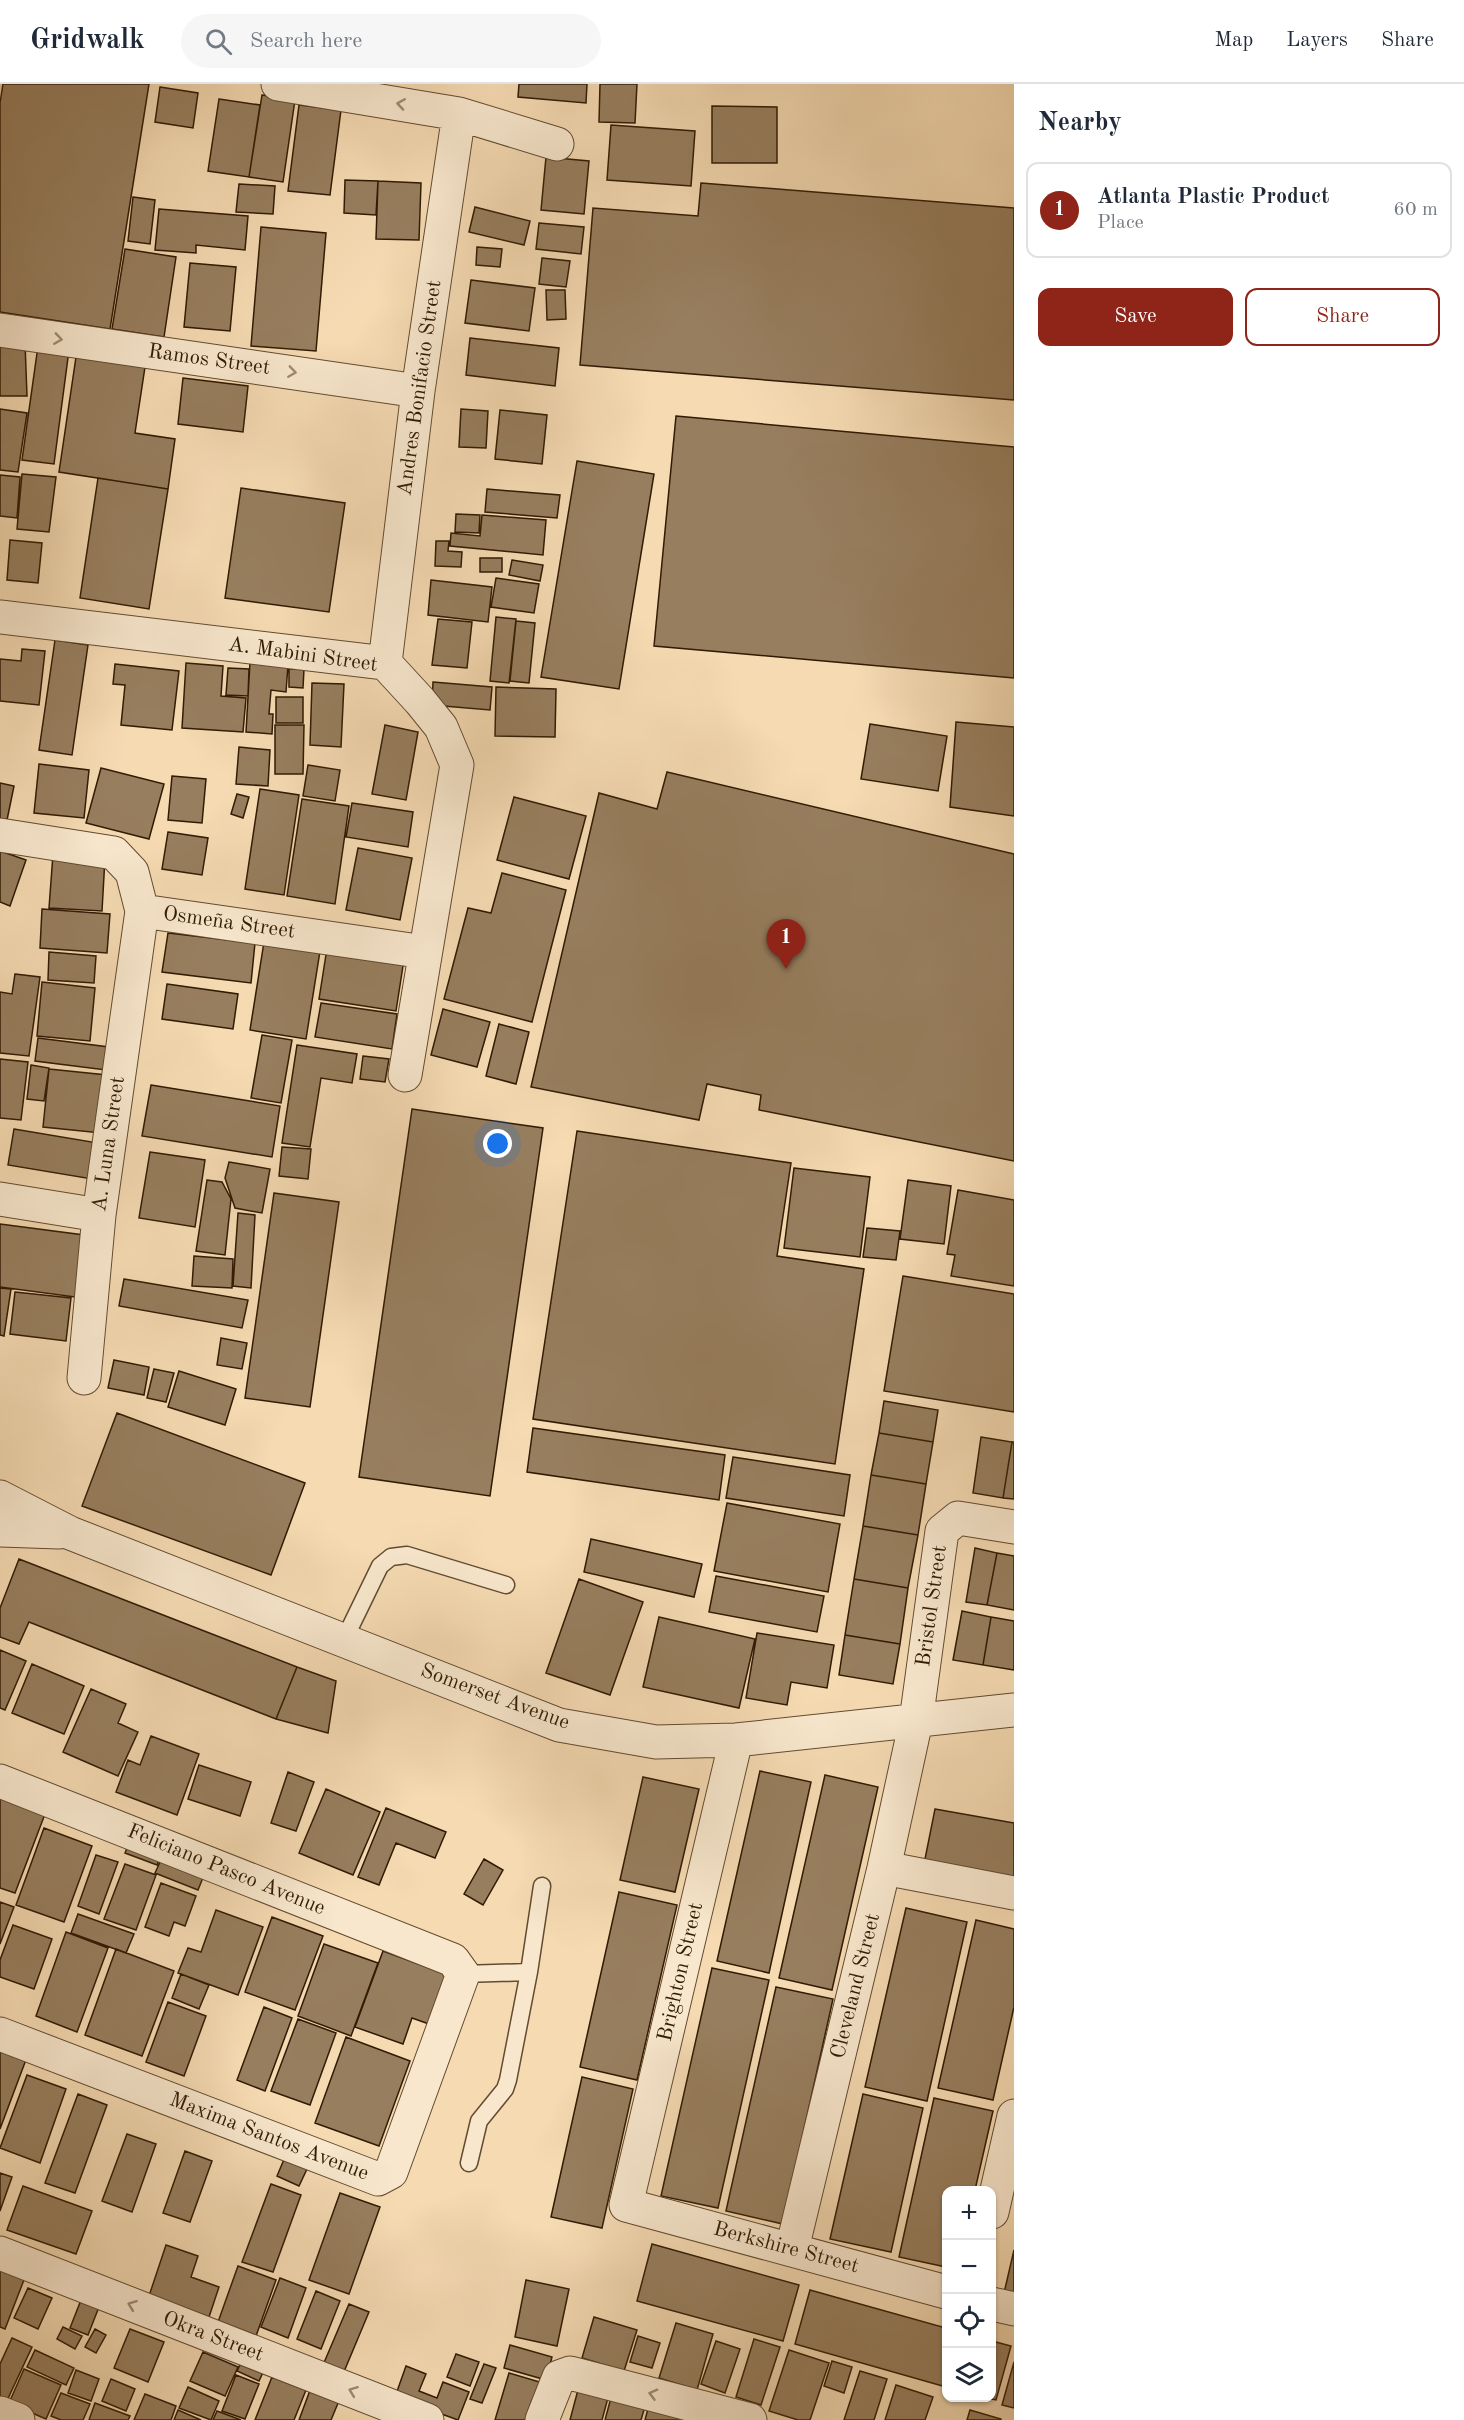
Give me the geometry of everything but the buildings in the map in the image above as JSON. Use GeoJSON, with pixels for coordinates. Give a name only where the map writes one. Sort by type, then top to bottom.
{"type":"FeatureCollection","features":[{"type":"Feature","properties":{"kind":"street"},"geometry":{"type":"LineString","coordinates":[[278,84],[459,114],[557,144]]}},
{"type":"Feature","properties":{"kind":"street","name":"Andres Bonifacio Street"},"geometry":{"type":"LineString","coordinates":[[385,663],[417,391],[459,114]]}},
{"type":"Feature","properties":{"kind":"street","name":"Ramos Street"},"geometry":{"type":"LineString","coordinates":[[0,330],[417,391]]}},
{"type":"Feature","properties":{"kind":"street","name":"A. Mabini Street"},"geometry":{"type":"LineString","coordinates":[[0,616],[385,663],[420,701],[441,727],[457,765],[405,1075]]}},
{"type":"Feature","properties":{"kind":"street","name":"Osmeña Street"},"geometry":{"type":"LineString","coordinates":[[0,835],[114,853],[132,872],[142,911],[425,952]]}},
{"type":"Feature","properties":{"kind":"street","name":"A. Luna Street"},"geometry":{"type":"LineString","coordinates":[[84,1378],[99,1215],[142,911]]}},
{"type":"Feature","properties":{"kind":"street"},"geometry":{"type":"LineString","coordinates":[[0,1199],[99,1215]]}},
{"type":"Feature","properties":{"kind":"street","name":"Somerset Avenue"},"geometry":{"type":"LineString","coordinates":[[0,1497],[70,1533],[559,1725],[656,1742],[736,1740],[1014,1710]]}},
{"type":"Feature","properties":{"kind":"street","name":"Bristol Street"},"geometry":{"type":"LineString","coordinates":[[916,1721],[942,1531],[958,1518],[1014,1527]]}},
{"type":"Feature","properties":{"kind":"street","name":"Somerset Avenue"},"geometry":{"type":"LineString","coordinates":[[0,1530],[70,1533]]}},
{"type":"Feature","properties":{"kind":"street","name":"Cleveland Street"},"geometry":{"type":"LineString","coordinates":[[792,2250],[884,1869],[916,1721]]}},
{"type":"Feature","properties":{"kind":"street","name":"Brighton Street"},"geometry":{"type":"LineString","coordinates":[[626,2205],[736,1740]]}},
{"type":"Feature","properties":{"kind":"street","name":"Feliciano Pasco Avenue"},"geometry":{"type":"LineString","coordinates":[[0,1781],[458,1967]]}},
{"type":"Feature","properties":{"kind":"street"},"geometry":{"type":"LineString","coordinates":[[884,1869],[1014,1893]]}},
{"type":"Feature","properties":{"kind":"street","name":"Maxima Santos Avenue"},"geometry":{"type":"LineString","coordinates":[[0,2034],[378,2180],[391,2172],[458,1967]]}},
{"type":"Feature","properties":{"kind":"street"},"geometry":{"type":"LineString","coordinates":[[996,2195],[1014,2116]]}},
{"type":"Feature","properties":{"kind":"street","name":"Berkshire Street"},"geometry":{"type":"LineString","coordinates":[[626,2205],[942,2291]]}},
{"type":"Feature","properties":{"kind":"street","name":"Okra Street"},"geometry":{"type":"LineString","coordinates":[[0,2253],[427,2420]]}},
{"type":"Feature","properties":{"kind":"street"},"geometry":{"type":"LineString","coordinates":[[996,2305],[1014,2309]]}},
{"type":"Feature","properties":{"kind":"street"},"geometry":{"type":"LineString","coordinates":[[542,2420],[559,2377],[570,2373],[750,2420]]}},
{"type":"Feature","properties":{"kind":"street"},"geometry":{"type":"LineString","coordinates":[[0,2413],[18,2420]]}},
{"type":"Feature","properties":{"kind":"lane"},"geometry":{"type":"LineString","coordinates":[[344,1640],[380,1566],[391,1557],[407,1555],[506,1585]]}},
{"type":"Feature","properties":{"kind":"lane"},"geometry":{"type":"LineString","coordinates":[[469,2163],[479,2121],[505,2090],[529,1972],[542,1886]]}},
{"type":"Feature","properties":{"kind":"lane"},"geometry":{"type":"LineString","coordinates":[[458,1967],[529,1972]]}},
{"type":"Feature","properties":{"kind":"place","name":"Atlanta Plastic Product"},"geometry":{"type":"Point","coordinates":[786,969]}}]}
